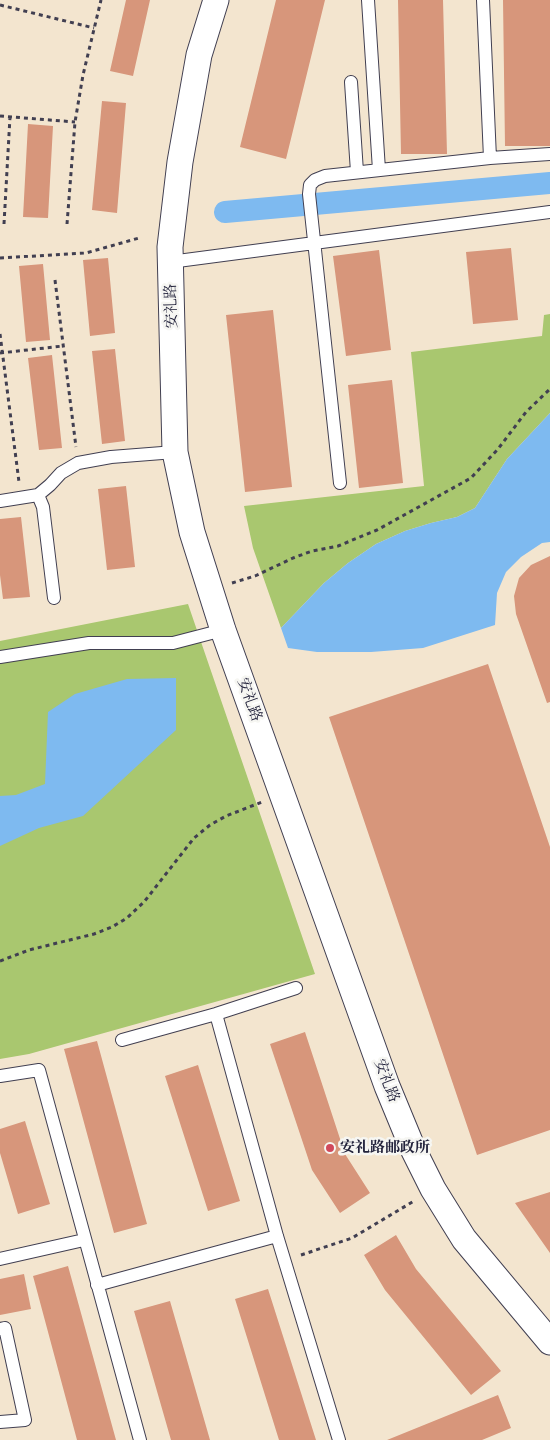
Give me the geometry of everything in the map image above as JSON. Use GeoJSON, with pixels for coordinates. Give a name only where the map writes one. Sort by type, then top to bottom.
{"type":"FeatureCollection","features":[{"type":"Feature","properties":{"kind":"street","name":"安礼路"},"geometry":{"type":"LineString","coordinates":[[216,0],[197,65],[180,162],[170,248],[175,452],[192,532],[223,630],[387,1086],[413,1150],[433,1189],[464,1238],[550,1342]]}},
{"type":"Feature","properties":{"kind":"lane"},"geometry":{"type":"LineString","coordinates":[[368,0],[379,170]]}},
{"type":"Feature","properties":{"kind":"lane"},"geometry":{"type":"LineString","coordinates":[[484,0],[490,158]]}},
{"type":"Feature","properties":{"kind":"lane"},"geometry":{"type":"LineString","coordinates":[[351,82],[357,172]]}},
{"type":"Feature","properties":{"kind":"lane"},"geometry":{"type":"LineString","coordinates":[[340,483],[316,244],[309,194],[310,185],[315,180],[325,176],[490,158],[550,154]]}},
{"type":"Feature","properties":{"kind":"lane"},"geometry":{"type":"LineString","coordinates":[[170,262],[550,212]]}},
{"type":"Feature","properties":{"kind":"lane"},"geometry":{"type":"LineString","coordinates":[[0,501],[38,495],[61,473],[78,463],[111,457],[175,452]]}},
{"type":"Feature","properties":{"kind":"lane"},"geometry":{"type":"LineString","coordinates":[[38,495],[43,507],[54,598]]}},
{"type":"Feature","properties":{"kind":"lane"},"geometry":{"type":"LineString","coordinates":[[0,658],[89,643],[173,643],[223,630]]}},
{"type":"Feature","properties":{"kind":"lane"},"geometry":{"type":"LineString","coordinates":[[122,1040],[216,1014],[296,988]]}},
{"type":"Feature","properties":{"kind":"lane"},"geometry":{"type":"LineString","coordinates":[[216,1014],[284,1261],[339,1440]]}},
{"type":"Feature","properties":{"kind":"lane"},"geometry":{"type":"LineString","coordinates":[[0,1076],[39,1070],[96,1285],[140,1440]]}},
{"type":"Feature","properties":{"kind":"lane"},"geometry":{"type":"LineString","coordinates":[[96,1285],[277,1236]]}},
{"type":"Feature","properties":{"kind":"lane"},"geometry":{"type":"LineString","coordinates":[[0,1260],[84,1240]]}},
{"type":"Feature","properties":{"kind":"lane"},"geometry":{"type":"LineString","coordinates":[[0,1329],[5,1328],[25,1420],[0,1422]]}},
{"type":"Feature","properties":{"kind":"path"},"geometry":{"type":"LineString","coordinates":[[67,224],[75,122],[83,75],[101,0]]}},
{"type":"Feature","properties":{"kind":"path"},"geometry":{"type":"LineString","coordinates":[[0,5],[94,28]]}},
{"type":"Feature","properties":{"kind":"path"},"geometry":{"type":"LineString","coordinates":[[0,116],[75,122]]}},
{"type":"Feature","properties":{"kind":"path"},"geometry":{"type":"LineString","coordinates":[[4,224],[10,117]]}},
{"type":"Feature","properties":{"kind":"path"},"geometry":{"type":"LineString","coordinates":[[0,258],[86,253],[139,238]]}},
{"type":"Feature","properties":{"kind":"path"},"geometry":{"type":"LineString","coordinates":[[55,280],[78,463]]}},
{"type":"Feature","properties":{"kind":"path"},"geometry":{"type":"LineString","coordinates":[[0,334],[21,499]]}},
{"type":"Feature","properties":{"kind":"path"},"geometry":{"type":"LineString","coordinates":[[1,353],[63,346]]}},
{"type":"Feature","properties":{"kind":"path"},"geometry":{"type":"LineString","coordinates":[[210,589],[255,576],[293,558],[312,551],[338,546],[378,530],[471,478],[498,449],[526,412],[550,389]]}},
{"type":"Feature","properties":{"kind":"path"},"geometry":{"type":"LineString","coordinates":[[0,961],[29,950],[94,934],[112,927],[127,918],[144,902],[194,838],[210,825],[226,816],[283,795]]}},
{"type":"Feature","properties":{"kind":"path"},"geometry":{"type":"LineString","coordinates":[[284,1261],[352,1238],[433,1189]]}},
{"type":"Feature","properties":{"kind":"green space"},"geometry":{"type":"Polygon","coordinates":[[[550,314],[550,413],[507,459],[475,508],[457,517],[405,531],[376,544],[348,563],[324,583],[281,628],[253,548],[244,506],[424,486],[411,352],[542,336],[544,315],[550,314]]]}},
{"type":"Feature","properties":{"kind":"green space"},"geometry":{"type":"Polygon","coordinates":[[[188,604],[315,974],[29,1054],[0,1059],[0,641],[188,604]]]}},
{"type":"Feature","properties":{"kind":"water"},"geometry":{"type":"Polygon","coordinates":[[[550,413],[550,542],[542,543],[521,557],[506,572],[497,593],[495,625],[423,648],[371,652],[317,652],[288,648],[281,628],[324,583],[348,563],[376,544],[405,531],[457,517],[475,508],[507,459],[550,413]]]}},
{"type":"Feature","properties":{"kind":"water"},"geometry":{"type":"Polygon","coordinates":[[[176,678],[176,730],[83,816],[39,828],[0,846],[0,796],[16,795],[45,784],[48,712],[75,694],[127,679],[176,678]]]}},
{"type":"Feature","properties":{"kind":"building"},"geometry":{"type":"Polygon","coordinates":[[[126,0],[150,0],[133,76],[110,71],[126,0]]]}},
{"type":"Feature","properties":{"kind":"building"},"geometry":{"type":"Polygon","coordinates":[[[276,0],[325,0],[286,159],[240,147],[276,0]]]}},
{"type":"Feature","properties":{"kind":"building"},"geometry":{"type":"Polygon","coordinates":[[[398,0],[443,0],[447,154],[401,154],[398,0]]]}},
{"type":"Feature","properties":{"kind":"building"},"geometry":{"type":"Polygon","coordinates":[[[503,0],[550,0],[550,146],[505,146],[503,0]]]}},
{"type":"Feature","properties":{"kind":"building"},"geometry":{"type":"Polygon","coordinates":[[[102,101],[126,103],[117,213],[92,210],[102,101]]]}},
{"type":"Feature","properties":{"kind":"building"},"geometry":{"type":"Polygon","coordinates":[[[28,124],[53,126],[48,218],[23,217],[28,124]]]}},
{"type":"Feature","properties":{"kind":"building"},"geometry":{"type":"Polygon","coordinates":[[[511,248],[518,320],[473,324],[466,252],[511,248]]]}},
{"type":"Feature","properties":{"kind":"building"},"geometry":{"type":"Polygon","coordinates":[[[379,250],[391,350],[346,356],[333,256],[379,250]]]}},
{"type":"Feature","properties":{"kind":"building"},"geometry":{"type":"Polygon","coordinates":[[[108,258],[115,333],[90,336],[83,260],[108,258]]]}},
{"type":"Feature","properties":{"kind":"building"},"geometry":{"type":"Polygon","coordinates":[[[43,264],[50,340],[26,342],[19,266],[43,264]]]}},
{"type":"Feature","properties":{"kind":"building"},"geometry":{"type":"Polygon","coordinates":[[[273,310],[292,487],[245,492],[226,315],[273,310]]]}},
{"type":"Feature","properties":{"kind":"building"},"geometry":{"type":"Polygon","coordinates":[[[115,349],[125,441],[102,444],[92,351],[115,349]]]}},
{"type":"Feature","properties":{"kind":"building"},"geometry":{"type":"Polygon","coordinates":[[[52,355],[62,448],[39,450],[28,358],[52,355]]]}},
{"type":"Feature","properties":{"kind":"building"},"geometry":{"type":"Polygon","coordinates":[[[392,380],[403,483],[359,488],[348,385],[392,380]]]}},
{"type":"Feature","properties":{"kind":"building"},"geometry":{"type":"Polygon","coordinates":[[[126,486],[135,567],[107,570],[98,489],[126,486]]]}},
{"type":"Feature","properties":{"kind":"building"},"geometry":{"type":"Polygon","coordinates":[[[21,517],[30,597],[3,599],[0,575],[0,519],[21,517]]]}},
{"type":"Feature","properties":{"kind":"building"},"geometry":{"type":"Polygon","coordinates":[[[550,556],[550,702],[547,703],[516,614],[514,596],[519,578],[531,565],[550,556]]]}},
{"type":"Feature","properties":{"kind":"building"},"geometry":{"type":"Polygon","coordinates":[[[488,664],[550,847],[550,1130],[477,1155],[329,717],[488,664]]]}},
{"type":"Feature","properties":{"kind":"building"},"geometry":{"type":"Polygon","coordinates":[[[305,1032],[345,1154],[370,1193],[340,1213],[312,1170],[270,1044],[305,1032]]]}},
{"type":"Feature","properties":{"kind":"building"},"geometry":{"type":"Polygon","coordinates":[[[97,1041],[147,1224],[114,1233],[64,1049],[97,1041]]]}},
{"type":"Feature","properties":{"kind":"building"},"geometry":{"type":"Polygon","coordinates":[[[198,1065],[240,1201],[208,1211],[165,1076],[198,1065]]]}},
{"type":"Feature","properties":{"kind":"building"},"geometry":{"type":"Polygon","coordinates":[[[25,1121],[50,1204],[18,1214],[0,1153],[0,1129],[25,1121]]]}},
{"type":"Feature","properties":{"kind":"building"},"geometry":{"type":"Polygon","coordinates":[[[550,1192],[550,1253],[515,1203],[550,1192]]]}},
{"type":"Feature","properties":{"kind":"building"},"geometry":{"type":"Polygon","coordinates":[[[396,1235],[416,1269],[501,1371],[471,1395],[385,1290],[364,1255],[396,1235]]]}},
{"type":"Feature","properties":{"kind":"building"},"geometry":{"type":"Polygon","coordinates":[[[68,1266],[116,1440],[77,1440],[33,1276],[68,1266]]]}},
{"type":"Feature","properties":{"kind":"building"},"geometry":{"type":"Polygon","coordinates":[[[24,1274],[31,1309],[0,1315],[0,1279],[24,1274]]]}},
{"type":"Feature","properties":{"kind":"building"},"geometry":{"type":"Polygon","coordinates":[[[268,1289],[316,1440],[279,1440],[235,1299],[268,1289]]]}},
{"type":"Feature","properties":{"kind":"building"},"geometry":{"type":"Polygon","coordinates":[[[170,1301],[210,1440],[171,1440],[134,1311],[170,1301]]]}},
{"type":"Feature","properties":{"kind":"building"},"geometry":{"type":"Polygon","coordinates":[[[498,1395],[511,1428],[482,1440],[387,1440],[498,1395]]]}},
{"type":"Feature","properties":{"kind":"waterway"},"geometry":{"type":"LineString","coordinates":[[225,212],[550,183]]}},
{"type":"Feature","properties":{"kind":"place","name":"安礼路邮政所"},"geometry":{"type":"Point","coordinates":[330,1148]}}]}
